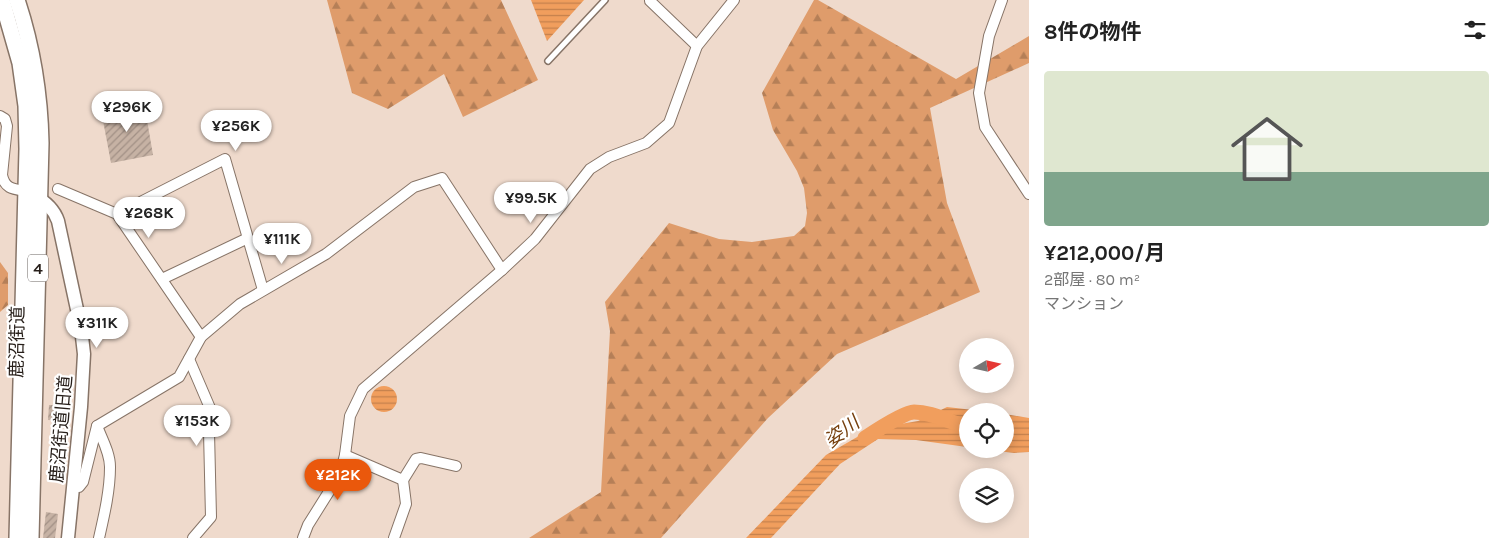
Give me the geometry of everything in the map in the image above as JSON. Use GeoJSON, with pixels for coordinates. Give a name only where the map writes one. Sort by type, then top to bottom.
{"type":"FeatureCollection","features":[{"type":"Feature","properties":{"kind":"main road","name":"鹿沼街道"},"geometry":{"type":"LineString","coordinates":[[2,0],[20,63],[26,106],[33,194],[31,538]]}},
{"type":"Feature","properties":{"kind":"main road","name":"鹿沼街道"},"geometry":{"type":"LineString","coordinates":[[16,0],[36,68],[40,107],[33,194],[17,538]]}},
{"type":"Feature","properties":{"kind":"street"},"geometry":{"type":"LineString","coordinates":[[650,0],[697,46]]}},
{"type":"Feature","properties":{"kind":"street"},"geometry":{"type":"LineString","coordinates":[[303,538],[308,526],[340,474],[345,455],[350,416],[363,389],[502,270],[535,239],[590,170],[609,157],[646,143],[669,123],[697,46],[734,0]]}},
{"type":"Feature","properties":{"kind":"street"},"geometry":{"type":"LineString","coordinates":[[1002,0],[988,36],[979,93],[985,127],[1024,180],[1029,194]]}},
{"type":"Feature","properties":{"kind":"street"},"geometry":{"type":"LineString","coordinates":[[0,116],[5,119],[7,126],[3,180],[6,186],[11,189],[33,194]]}},
{"type":"Feature","properties":{"kind":"street"},"geometry":{"type":"LineString","coordinates":[[117,214],[226,159],[263,290]]}},
{"type":"Feature","properties":{"kind":"street"},"geometry":{"type":"LineString","coordinates":[[73,487],[79,487],[83,482],[97,426],[179,377],[201,337],[240,304],[326,254],[414,187],[442,178],[502,270]]}},
{"type":"Feature","properties":{"kind":"street"},"geometry":{"type":"LineString","coordinates":[[58,189],[117,214],[201,337]]}},
{"type":"Feature","properties":{"kind":"street","name":"鹿沼街道旧道"},"geometry":{"type":"LineString","coordinates":[[33,194],[54,212],[56,216],[81,328],[84,354],[68,538]]}},
{"type":"Feature","properties":{"kind":"street"},"geometry":{"type":"LineString","coordinates":[[162,279],[248,238]]}},
{"type":"Feature","properties":{"kind":"street"},"geometry":{"type":"LineString","coordinates":[[189,359],[216,422],[209,432],[211,517],[193,538]]}},
{"type":"Feature","properties":{"kind":"street"},"geometry":{"type":"LineString","coordinates":[[97,426],[108,454],[110,467],[105,512],[99,538]]}},
{"type":"Feature","properties":{"kind":"street"},"geometry":{"type":"LineString","coordinates":[[345,455],[403,480]]}},
{"type":"Feature","properties":{"kind":"street"},"geometry":{"type":"LineString","coordinates":[[394,538],[406,504],[403,480],[416,459],[421,458],[456,466]]}},
{"type":"Feature","properties":{"kind":"lane"},"geometry":{"type":"LineString","coordinates":[[548,61],[605,0]]}},
{"type":"Feature","properties":{"kind":"green space"},"geometry":{"type":"Polygon","coordinates":[[[327,0],[501,0],[538,80],[463,117],[444,74],[388,109],[352,93],[327,0]]]}},
{"type":"Feature","properties":{"kind":"green space"},"geometry":{"type":"Polygon","coordinates":[[[814,0],[818,0],[956,79],[1029,36],[1029,63],[930,108],[947,203],[980,292],[837,354],[768,418],[661,538],[529,538],[601,492],[610,331],[605,302],[669,223],[719,239],[752,242],[794,236],[805,226],[807,213],[804,188],[797,171],[773,130],[762,93],[814,0]]]}},
{"type":"Feature","properties":{"kind":"green space"},"geometry":{"type":"Polygon","coordinates":[[[0,262],[8,273],[8,305],[0,312],[0,262]]]}},
{"type":"Feature","properties":{"kind":"shaded area"},"geometry":{"type":"Polygon","coordinates":[[[531,0],[584,0],[547,41],[531,0]]]}},
{"type":"Feature","properties":{"kind":"shaded area"},"geometry":{"type":"Polygon","coordinates":[[[384,386],[393,390],[397,399],[393,408],[384,412],[375,408],[371,399],[375,390],[384,386]]]}},
{"type":"Feature","properties":{"kind":"shaded area"},"geometry":{"type":"Polygon","coordinates":[[[947,407],[959,408],[959,446],[916,440],[878,439],[840,464],[771,538],[746,538],[826,455],[871,429],[918,421],[947,407]]]}},
{"type":"Feature","properties":{"kind":"shaded area"},"geometry":{"type":"Polygon","coordinates":[[[1014,416],[1029,418],[1029,452],[1014,453],[1014,416]]]}},
{"type":"Feature","properties":{"kind":"building"},"geometry":{"type":"Polygon","coordinates":[[[129,104],[146,114],[153,155],[111,163],[101,110],[129,104]]]}},
{"type":"Feature","properties":{"kind":"building"},"geometry":{"type":"Polygon","coordinates":[[[49,405],[65,405],[64,421],[48,420],[49,405]]]}},
{"type":"Feature","properties":{"kind":"building"},"geometry":{"type":"Polygon","coordinates":[[[46,512],[58,514],[55,538],[43,538],[46,512]]]}},
{"type":"Feature","properties":{"kind":"waterway","name":"姿川"},"geometry":{"type":"LineString","coordinates":[[865,438],[897,419],[914,412],[921,412],[959,424]]}}]}
